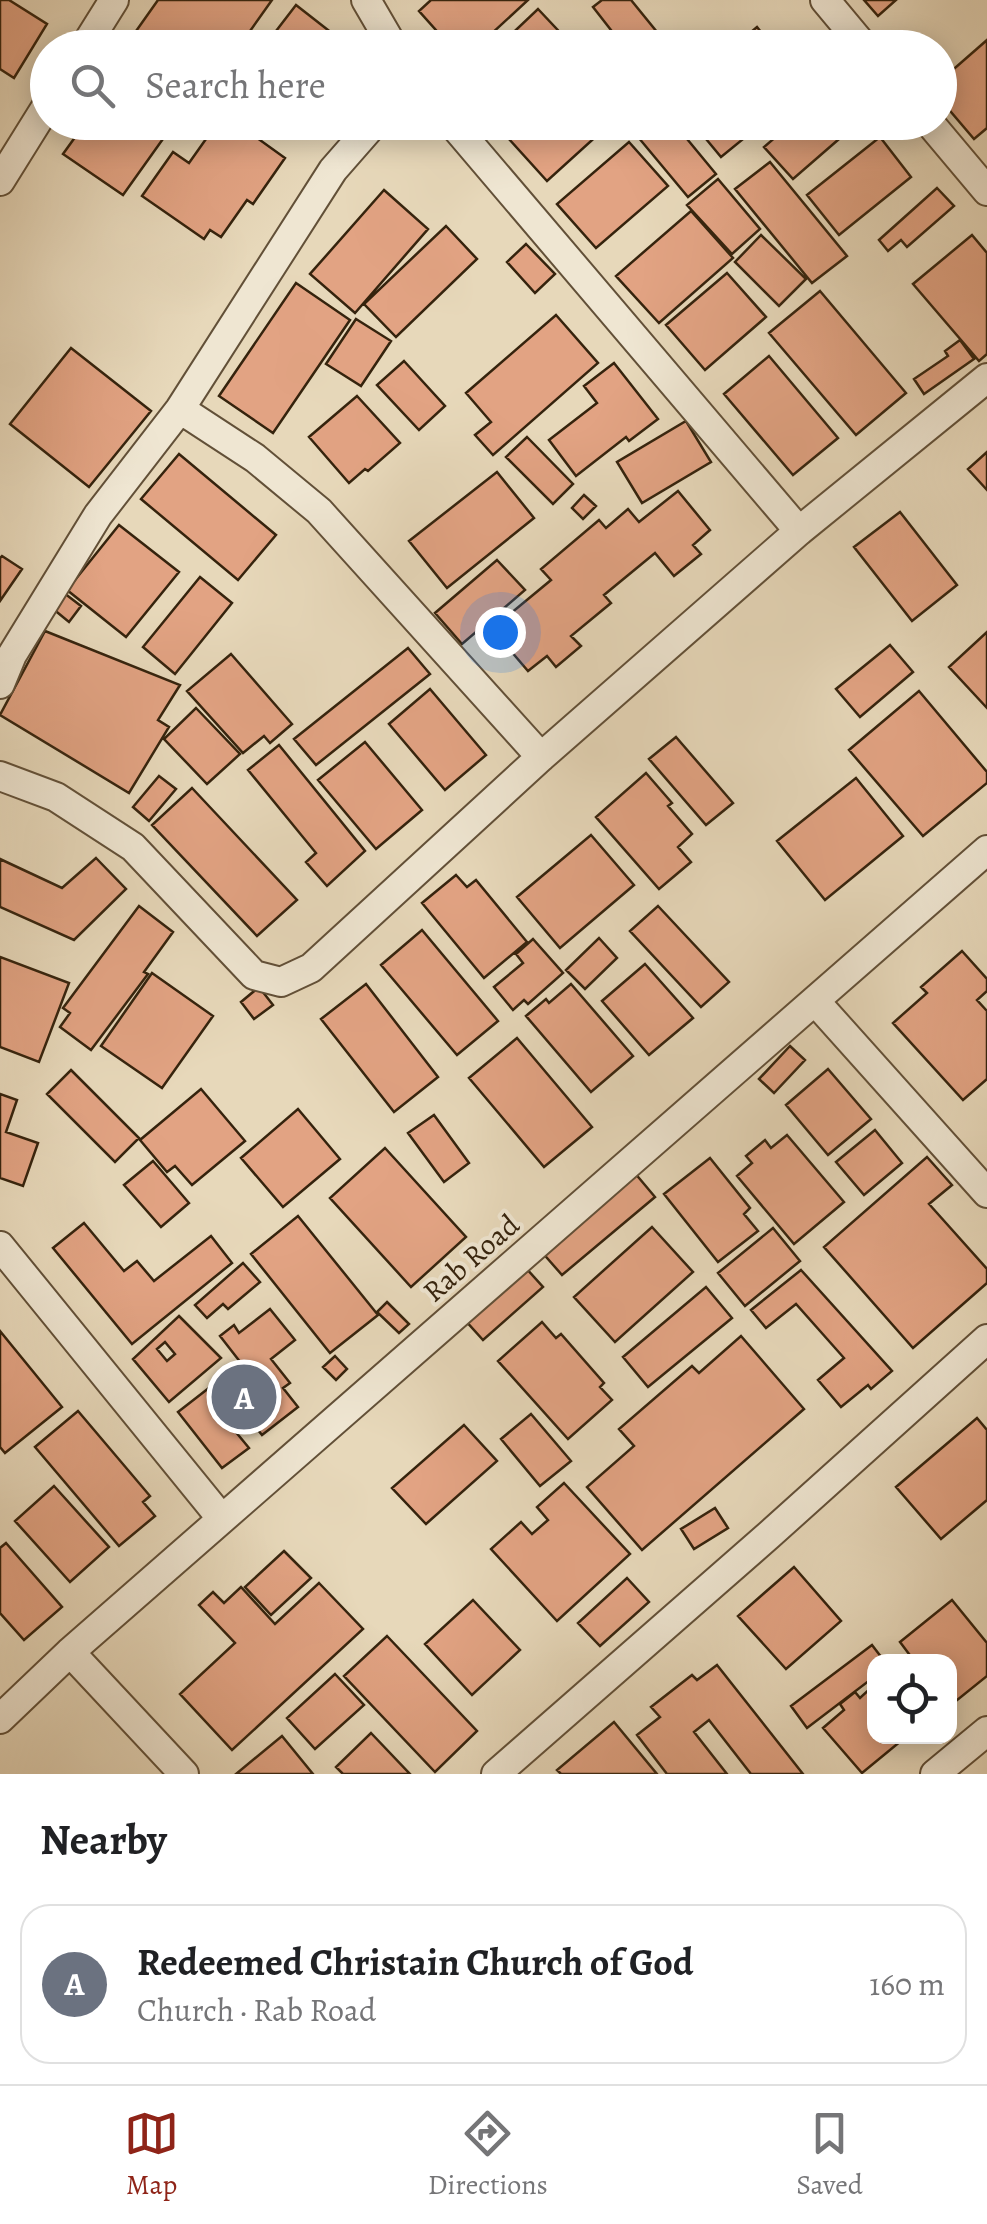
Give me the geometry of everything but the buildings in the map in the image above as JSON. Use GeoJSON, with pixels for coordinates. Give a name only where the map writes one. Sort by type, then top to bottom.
{"type":"FeatureCollection","features":[{"type":"Feature","properties":{"kind":"street"},"geometry":{"type":"LineString","coordinates":[[95,30],[114,0]]}},
{"type":"Feature","properties":{"kind":"street"},"geometry":{"type":"LineString","coordinates":[[366,0],[384,30]]}},
{"type":"Feature","properties":{"kind":"street"},"geometry":{"type":"LineString","coordinates":[[825,0],[851,30]]}},
{"type":"Feature","properties":{"kind":"street"},"geometry":{"type":"LineString","coordinates":[[0,180],[30,132]]}},
{"type":"Feature","properties":{"kind":"street"},"geometry":{"type":"LineString","coordinates":[[0,684],[12,655],[98,514],[180,409],[333,170],[359,140]]}},
{"type":"Feature","properties":{"kind":"street"},"geometry":{"type":"LineString","coordinates":[[467,140],[799,531]]}},
{"type":"Feature","properties":{"kind":"street"},"geometry":{"type":"LineString","coordinates":[[944,140],[987,191]]}},
{"type":"Feature","properties":{"kind":"street"},"geometry":{"type":"LineString","coordinates":[[0,776],[56,797],[134,848],[254,975],[281,982],[311,968],[541,757],[799,531],[987,378]]}},
{"type":"Feature","properties":{"kind":"street"},"geometry":{"type":"LineString","coordinates":[[180,409],[255,458],[319,512],[541,757]]}},
{"type":"Feature","properties":{"kind":"street","name":"Rab Road"},"geometry":{"type":"LineString","coordinates":[[0,1719],[70,1652],[987,850]]}},
{"type":"Feature","properties":{"kind":"street"},"geometry":{"type":"LineString","coordinates":[[814,1001],[987,1192]]}},
{"type":"Feature","properties":{"kind":"street"},"geometry":{"type":"LineString","coordinates":[[0,1246],[222,1520]]}},
{"type":"Feature","properties":{"kind":"street"},"geometry":{"type":"LineString","coordinates":[[498,1774],[987,1339]]}},
{"type":"Feature","properties":{"kind":"street"},"geometry":{"type":"LineString","coordinates":[[70,1652],[184,1774]]}},
{"type":"Feature","properties":{"kind":"street"},"geometry":{"type":"LineString","coordinates":[[935,1774],[987,1731]]}},
{"type":"Feature","properties":{"kind":"place","name":"Redeemed Christain Church of God"},"geometry":{"type":"Point","coordinates":[244,1397]}}]}
